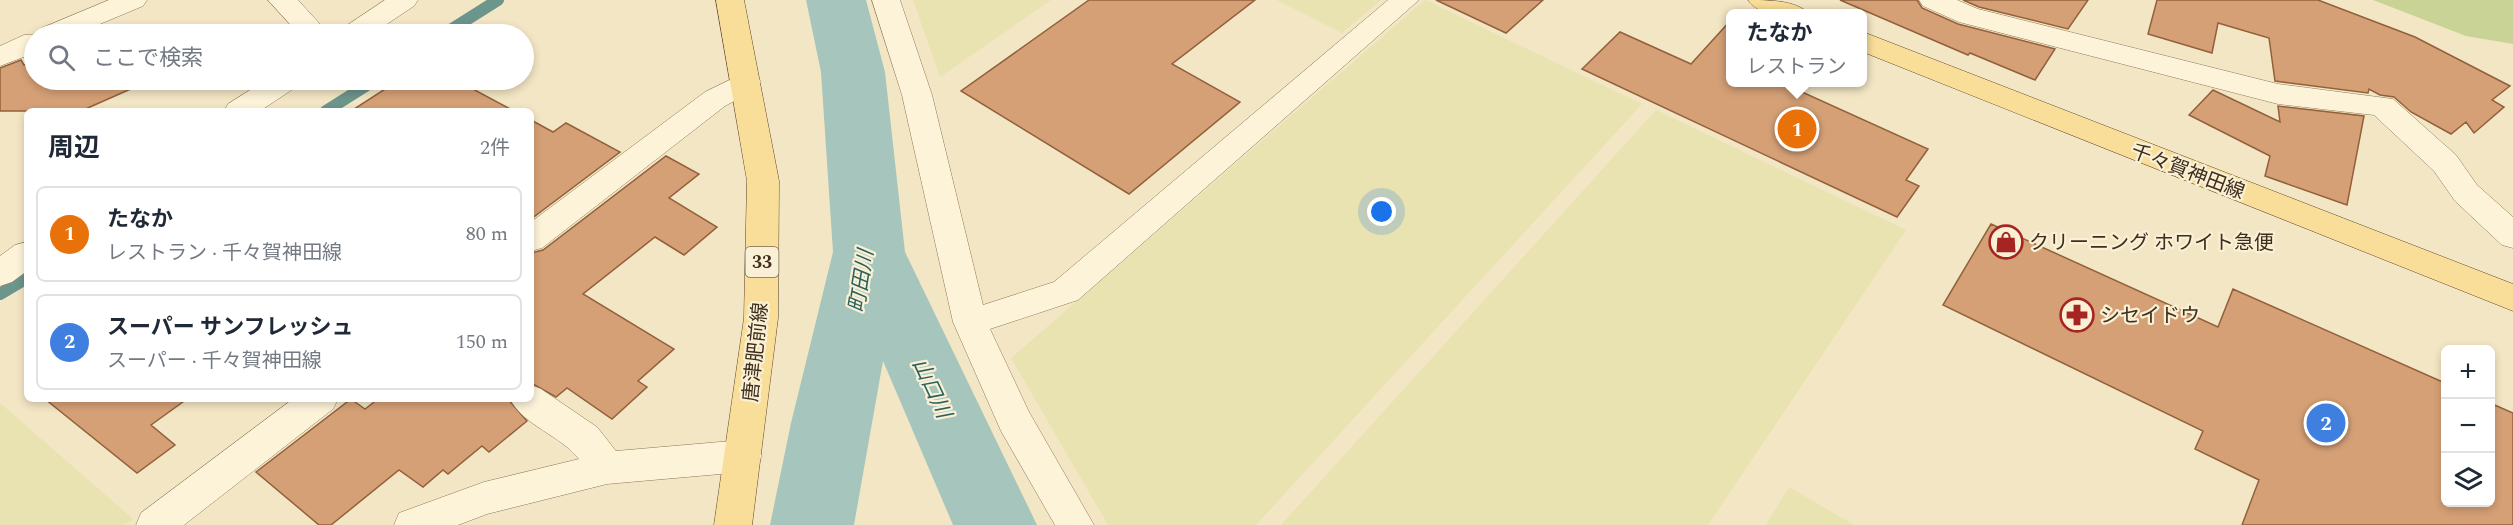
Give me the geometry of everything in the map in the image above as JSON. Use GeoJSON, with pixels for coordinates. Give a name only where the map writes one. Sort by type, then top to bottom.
{"type":"FeatureCollection","features":[{"type":"Feature","properties":{"kind":"main road","name":"唐津肥前線"},"geometry":{"type":"LineString","coordinates":[[730,0],[763,181],[761,318],[733,525]]}},
{"type":"Feature","properties":{"kind":"main road"},"geometry":{"type":"LineString","coordinates":[[1762,0],[1783,9]]}},
{"type":"Feature","properties":{"kind":"main road","name":"千々賀神田線"},"geometry":{"type":"LineString","coordinates":[[1867,43],[2513,298]]}},
{"type":"Feature","properties":{"kind":"street"},"geometry":{"type":"LineString","coordinates":[[76,24],[134,0]]}},
{"type":"Feature","properties":{"kind":"street"},"geometry":{"type":"LineString","coordinates":[[282,0],[305,24]]}},
{"type":"Feature","properties":{"kind":"street"},"geometry":{"type":"LineString","coordinates":[[367,24],[404,0]]}},
{"type":"Feature","properties":{"kind":"street"},"geometry":{"type":"LineString","coordinates":[[886,0],[917,95],[970,321],[1014,420],[1075,525]]}},
{"type":"Feature","properties":{"kind":"street"},"geometry":{"type":"LineString","coordinates":[[970,321],[1066,291],[1405,0]]}},
{"type":"Feature","properties":{"kind":"street"},"geometry":{"type":"LineString","coordinates":[[1933,0],[1969,16],[2278,94],[2382,106],[2445,163],[2466,193],[2513,236]]}},
{"type":"Feature","properties":{"kind":"street"},"geometry":{"type":"LineString","coordinates":[[0,57],[24,46]]}},
{"type":"Feature","properties":{"kind":"street"},"geometry":{"type":"LineString","coordinates":[[534,237],[715,99],[746,82]]}},
{"type":"Feature","properties":{"kind":"street"},"geometry":{"type":"LineString","coordinates":[[244,108],[271,90]]}},
{"type":"Feature","properties":{"kind":"street"},"geometry":{"type":"LineString","coordinates":[[0,273],[24,256]]}},
{"type":"Feature","properties":{"kind":"street"},"geometry":{"type":"LineString","coordinates":[[155,525],[316,402]]}},
{"type":"Feature","properties":{"kind":"street"},"geometry":{"type":"LineString","coordinates":[[532,402],[584,438],[607,468]]}},
{"type":"Feature","properties":{"kind":"street"},"geometry":{"type":"LineString","coordinates":[[413,525],[484,498],[607,468],[743,456]]}},
{"type":"Feature","properties":{"kind":"shaded area"},"geometry":{"type":"Polygon","coordinates":[[[913,0],[1051,0],[940,77],[913,0]]]}},
{"type":"Feature","properties":{"kind":"shaded area"},"geometry":{"type":"Polygon","coordinates":[[[1277,0],[1381,0],[1342,33],[1277,0]]]}},
{"type":"Feature","properties":{"kind":"shaded area"},"geometry":{"type":"Polygon","coordinates":[[[1425,0],[1642,104],[1256,525],[1108,525],[1011,358],[1425,0]]]}},
{"type":"Feature","properties":{"kind":"shaded area"},"geometry":{"type":"Polygon","coordinates":[[[1656,110],[1906,230],[1708,525],[1281,525],[1656,110]]]}},
{"type":"Feature","properties":{"kind":"shaded area"},"geometry":{"type":"Polygon","coordinates":[[[0,403],[133,519],[125,525],[0,525],[0,403]]]}},
{"type":"Feature","properties":{"kind":"shaded area"},"geometry":{"type":"Polygon","coordinates":[[[1789,487],[1854,525],[1766,525],[1789,487]]]}},
{"type":"Feature","properties":{"kind":"green space"},"geometry":{"type":"Polygon","coordinates":[[[2373,0],[2513,0],[2513,44],[2466,36],[2373,0]]]}},
{"type":"Feature","properties":{"kind":"building"},"geometry":{"type":"Polygon","coordinates":[[[1089,0],[1255,0],[1172,64],[1240,102],[1129,194],[961,91],[1089,0]]]}},
{"type":"Feature","properties":{"kind":"building"},"geometry":{"type":"Polygon","coordinates":[[[1436,0],[1543,0],[1506,33],[1436,0]]]}},
{"type":"Feature","properties":{"kind":"building"},"geometry":{"type":"Polygon","coordinates":[[[1840,0],[1917,0],[1922,8],[1958,24],[2055,49],[2035,80],[1970,53],[1968,55],[1867,12],[1867,9],[1861,9],[1840,0]]]}},
{"type":"Feature","properties":{"kind":"building"},"geometry":{"type":"Polygon","coordinates":[[[1963,0],[2088,0],[2068,29],[1979,7],[1963,0]]]}},
{"type":"Feature","properties":{"kind":"building"},"geometry":{"type":"Polygon","coordinates":[[[2157,0],[2318,0],[2415,37],[2510,86],[2492,100],[2504,107],[2474,133],[2466,122],[2451,134],[2411,112],[2394,97],[2380,95],[2369,89],[2368,93],[2275,81],[2269,38],[2218,23],[2212,53],[2148,34],[2157,0]]]}},
{"type":"Feature","properties":{"kind":"building"},"geometry":{"type":"Polygon","coordinates":[[[1726,26],[1726,87],[1791,87],[1928,149],[1906,180],[1919,186],[1897,217],[1582,69],[1620,32],[1691,64],[1726,26]]]}},
{"type":"Feature","properties":{"kind":"building"},"geometry":{"type":"Polygon","coordinates":[[[21,60],[24,65],[24,90],[128,90],[88,108],[24,108],[24,111],[0,111],[0,68],[21,60]]]}},
{"type":"Feature","properties":{"kind":"building"},"geometry":{"type":"Polygon","coordinates":[[[384,90],[475,90],[508,108],[356,108],[384,90]]]}},
{"type":"Feature","properties":{"kind":"building"},"geometry":{"type":"Polygon","coordinates":[[[2213,90],[2280,122],[2278,106],[2364,116],[2347,205],[2265,176],[2270,156],[2189,115],[2213,90]]]}},
{"type":"Feature","properties":{"kind":"building"},"geometry":{"type":"Polygon","coordinates":[[[534,122],[553,132],[566,123],[620,152],[534,217],[534,122]]]}},
{"type":"Feature","properties":{"kind":"building"},"geometry":{"type":"Polygon","coordinates":[[[666,156],[699,174],[669,198],[717,227],[684,255],[655,237],[583,294],[674,349],[638,381],[647,387],[612,419],[567,388],[556,397],[534,385],[534,252],[543,250],[666,156]]]}},
{"type":"Feature","properties":{"kind":"building"},"geometry":{"type":"Polygon","coordinates":[[[1991,224],[2218,327],[2233,289],[2441,381],[2441,507],[2495,507],[2495,405],[2513,413],[2513,525],[2242,525],[2259,480],[2195,449],[2203,431],[1943,305],[1991,224]]]}},
{"type":"Feature","properties":{"kind":"building"},"geometry":{"type":"Polygon","coordinates":[[[49,402],[183,402],[151,425],[175,445],[137,473],[49,402]]]}},
{"type":"Feature","properties":{"kind":"building"},"geometry":{"type":"Polygon","coordinates":[[[347,402],[355,402],[365,409],[374,402],[511,402],[527,421],[489,452],[482,446],[448,474],[443,470],[423,487],[399,470],[331,525],[319,525],[256,472],[347,402]]]}},
{"type":"Feature","properties":{"kind":"waterway"},"geometry":{"type":"LineString","coordinates":[[460,24],[498,0]]}},
{"type":"Feature","properties":{"kind":"waterway","name":"町田川"},"geometry":{"type":"LineString","coordinates":[[836,0],[853,72],[869,252]]}},
{"type":"Feature","properties":{"kind":"waterway"},"geometry":{"type":"LineString","coordinates":[[331,108],[359,90]]}},
{"type":"Feature","properties":{"kind":"waterway","name":"町田川"},"geometry":{"type":"LineString","coordinates":[[812,525],[831,423],[869,252]]}},
{"type":"Feature","properties":{"kind":"waterway","name":"山口川"},"geometry":{"type":"LineString","coordinates":[[869,252],[935,390],[995,525]]}},
{"type":"Feature","properties":{"kind":"waterway"},"geometry":{"type":"LineString","coordinates":[[0,294],[24,280]]}},
{"type":"Feature","properties":{"kind":"place","name":"たなか"},"geometry":{"type":"Point","coordinates":[1797,129]}},
{"type":"Feature","properties":{"kind":"place","name":"クリーニング ホワイト急便"},"geometry":{"type":"Point","coordinates":[2006,242]}},
{"type":"Feature","properties":{"kind":"place","name":"シセイドウ"},"geometry":{"type":"Point","coordinates":[2077,315]}},
{"type":"Feature","properties":{"kind":"place","name":"スーパー サンフレッシュ"},"geometry":{"type":"Point","coordinates":[2326,423]}}]}
